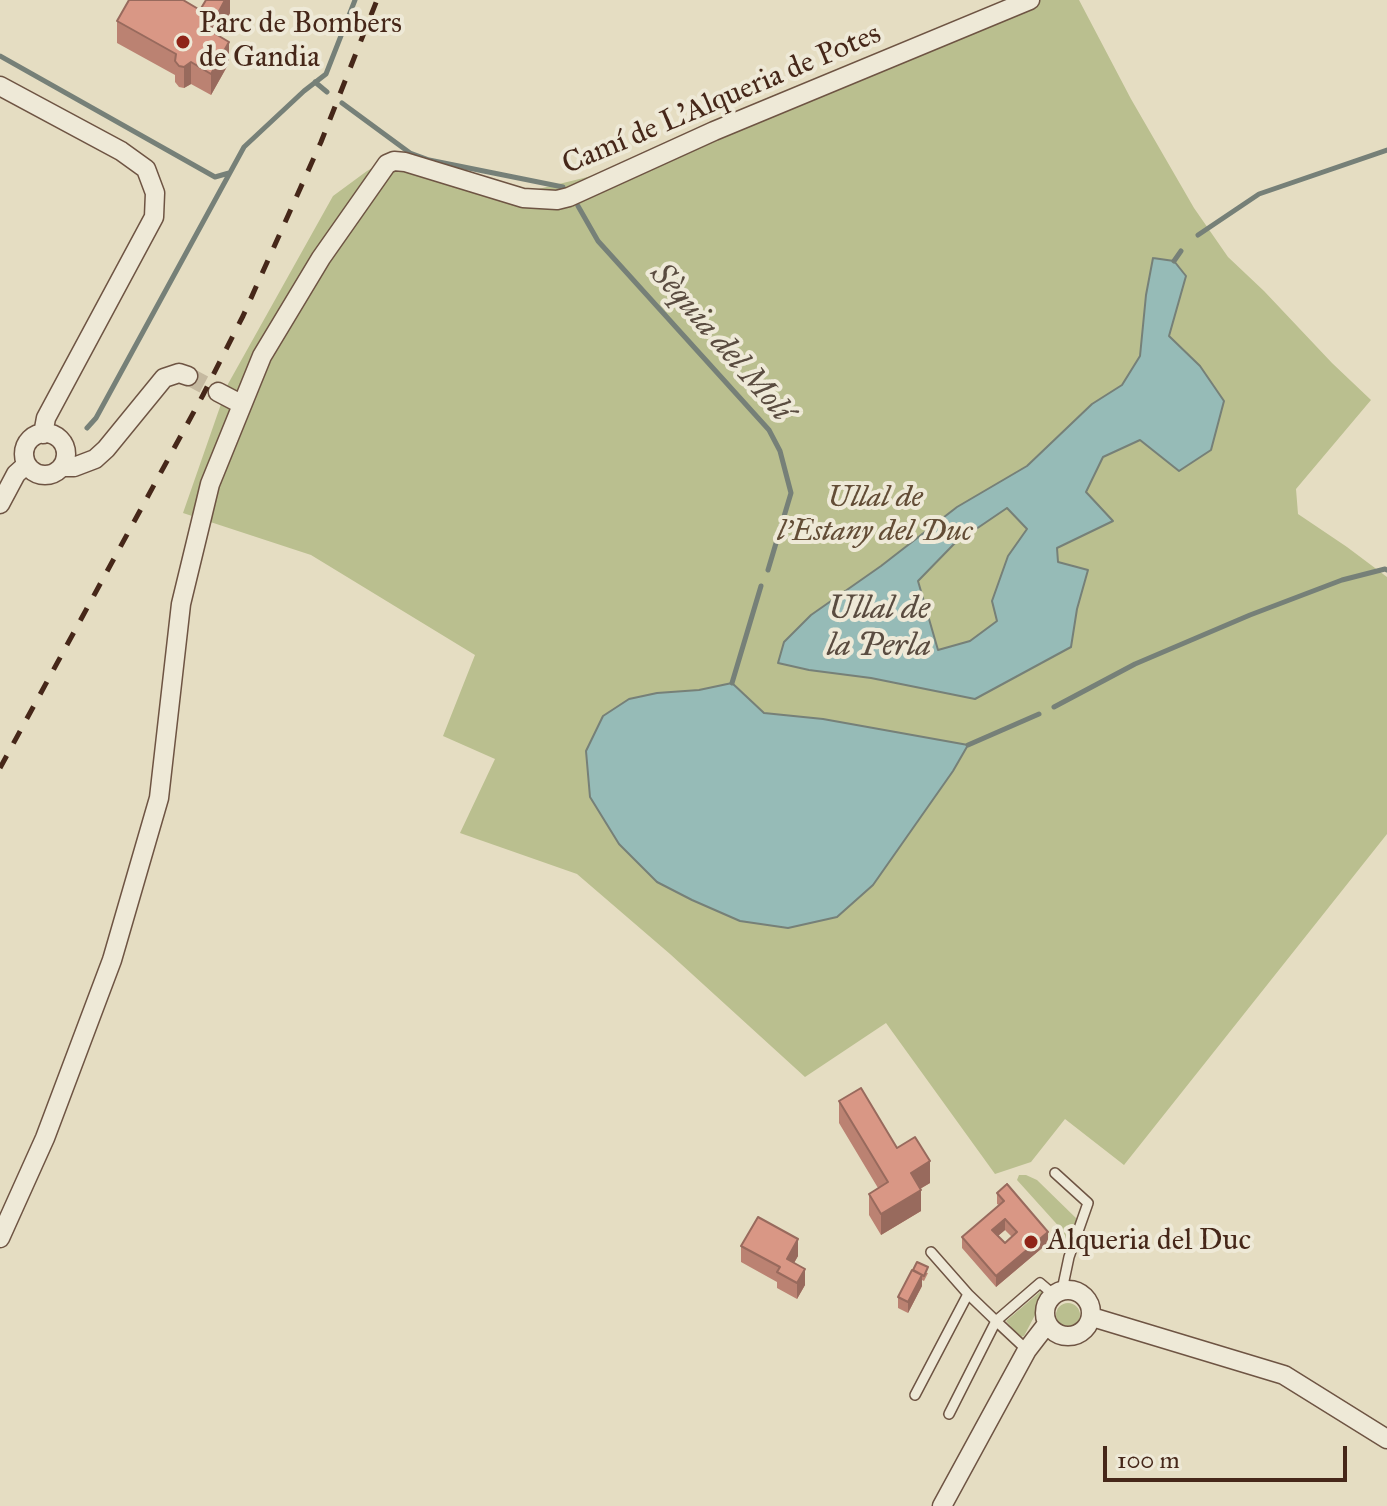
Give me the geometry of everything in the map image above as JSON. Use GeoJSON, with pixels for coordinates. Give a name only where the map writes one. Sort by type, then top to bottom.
{"type":"FeatureCollection","features":[{"type":"Feature","properties":{"kind":"street","name":"Camí de L'Alqueria de Potes"},"geometry":{"type":"LineString","coordinates":[[0,1238],[45,1138],[112,960],[159,798],[181,604],[210,484],[262,356],[321,258],[387,164],[405,162],[523,198],[547,200],[569,197],[714,131],[1030,0]]}},
{"type":"Feature","properties":{"kind":"street"},"geometry":{"type":"LineString","coordinates":[[0,86],[121,151],[146,169],[155,193],[154,217],[46,418],[43,434]]}},
{"type":"Feature","properties":{"kind":"street"},"geometry":{"type":"LineString","coordinates":[[62,467],[74,467],[95,459],[164,378],[179,373],[188,376]]}},
{"type":"Feature","properties":{"kind":"street"},"geometry":{"type":"LineString","coordinates":[[218,392],[241,404]]}},
{"type":"Feature","properties":{"kind":"street"},"geometry":{"type":"LineString","coordinates":[[43,434],[62,442],[66,456],[62,467],[55,473],[42,475],[26,465],[24,458],[26,445],[36,435],[43,434]]}},
{"type":"Feature","properties":{"kind":"street"},"geometry":{"type":"LineString","coordinates":[[0,504],[16,474],[26,465]]}},
{"type":"Feature","properties":{"kind":"street"},"geometry":{"type":"LineString","coordinates":[[1070,1290],[1084,1296],[1089,1302],[1092,1317],[1085,1330],[1072,1337],[1058,1335],[1047,1324],[1045,1309],[1048,1301],[1058,1293],[1070,1290]]}},
{"type":"Feature","properties":{"kind":"street"},"geometry":{"type":"LineString","coordinates":[[1092,1317],[1284,1375],[1387,1439]]}},
{"type":"Feature","properties":{"kind":"street"},"geometry":{"type":"LineString","coordinates":[[942,1506],[1027,1350],[1047,1324]]}},
{"type":"Feature","properties":{"kind":"lane"},"geometry":{"type":"LineString","coordinates":[[949,1414],[996,1321],[1040,1283],[1058,1293],[1088,1203],[1055,1173]]}},
{"type":"Feature","properties":{"kind":"lane"},"geometry":{"type":"LineString","coordinates":[[931,1252],[968,1294],[1027,1350]]}},
{"type":"Feature","properties":{"kind":"lane"},"geometry":{"type":"LineString","coordinates":[[915,1395],[968,1294]]}},
{"type":"Feature","properties":{"kind":"green space","name":"Ullal de l’Estany del Duc"},"geometry":{"type":"Polygon","coordinates":[[[1010,0],[1079,0],[1194,208],[1228,257],[1371,400],[1296,489],[1298,514],[1387,577],[1387,834],[1124,1165],[1065,1119],[1031,1162],[995,1174],[886,1023],[805,1077],[577,874],[460,833],[495,759],[443,736],[475,655],[311,555],[183,513],[228,384],[333,196],[367,171],[390,158],[522,193],[604,173],[1010,0]]]}},
{"type":"Feature","properties":{"kind":"green space"},"geometry":{"type":"Polygon","coordinates":[[[1019,1175],[1037,1180],[1078,1220],[1070,1242],[1063,1238],[1063,1231],[1017,1180],[1019,1175]]]}},
{"type":"Feature","properties":{"kind":"green space"},"geometry":{"type":"Polygon","coordinates":[[[1041,1291],[1045,1296],[1024,1336],[1020,1337],[1006,1321],[1041,1291]]]}},
{"type":"Feature","properties":{"kind":"green space"},"geometry":{"type":"Polygon","coordinates":[[[1068,1303],[1079,1310],[1080,1315],[1073,1326],[1068,1327],[1057,1320],[1056,1315],[1063,1304],[1068,1303]]]}},
{"type":"Feature","properties":{"kind":"water","name":"Ullal de la Perla"},"geometry":{"type":"Polygon","coordinates":[[[1153,258],[1174,261],[1186,276],[1169,336],[1200,366],[1224,401],[1211,450],[1179,471],[1140,440],[1103,457],[1086,492],[1113,521],[1057,548],[1058,562],[1088,570],[1071,647],[975,699],[778,663],[784,642],[811,615],[957,507],[1027,466],[1092,404],[1122,385],[1140,356],[1153,258]],[[1007,508],[954,544],[918,581],[938,650],[970,641],[997,621],[992,601],[1008,556],[1027,529],[1007,508]]]}},
{"type":"Feature","properties":{"kind":"water"},"geometry":{"type":"Polygon","coordinates":[[[732,683],[764,713],[823,719],[968,745],[873,885],[837,917],[788,928],[740,921],[692,900],[657,882],[619,844],[590,797],[586,751],[603,716],[629,699],[732,683]]]}},
{"type":"Feature","properties":{"kind":"building"},"geometry":{"type":"Polygon","coordinates":[[[129,0],[183,0],[200,10],[206,0],[225,0],[209,30],[229,42],[211,74],[191,62],[184,67],[179,66],[175,61],[176,54],[117,21],[129,0]]]}},
{"type":"Feature","properties":{"kind":"building"},"geometry":{"type":"Polygon","coordinates":[[[861,1088],[897,1148],[915,1137],[930,1161],[911,1173],[921,1190],[881,1214],[869,1194],[888,1182],[839,1101],[861,1088]]]}},
{"type":"Feature","properties":{"kind":"building","name":"Alqueria del Duc"},"geometry":{"type":"Polygon","coordinates":[[[1007,1184],[1048,1232],[996,1276],[962,1237],[1004,1201],[997,1193],[1007,1184]],[[1005,1219],[992,1230],[1005,1243],[1017,1232],[1005,1219]]]}},
{"type":"Feature","properties":{"kind":"building"},"geometry":{"type":"Polygon","coordinates":[[[758,1217],[798,1239],[787,1259],[805,1269],[797,1283],[777,1272],[780,1267],[741,1246],[758,1217]]]}},
{"type":"Feature","properties":{"kind":"building"},"geometry":{"type":"Polygon","coordinates":[[[917,1262],[928,1267],[924,1276],[913,1270],[917,1262]]]}},
{"type":"Feature","properties":{"kind":"building"},"geometry":{"type":"Polygon","coordinates":[[[912,1270],[922,1275],[908,1302],[898,1297],[912,1270]]]}},
{"type":"Feature","properties":{"kind":"waterway"},"geometry":{"type":"LineString","coordinates":[[87,428],[96,418],[244,147],[326,74],[355,0]]}},
{"type":"Feature","properties":{"kind":"waterway"},"geometry":{"type":"LineString","coordinates":[[0,56],[215,177],[229,173]]}},
{"type":"Feature","properties":{"kind":"waterway","name":"Sèquia del Molí"},"geometry":{"type":"LineString","coordinates":[[315,82],[327,92]]}},
{"type":"Feature","properties":{"kind":"waterway","name":"Sèquia del Molí"},"geometry":{"type":"LineString","coordinates":[[342,103],[410,153],[429,160],[563,187]]}},
{"type":"Feature","properties":{"kind":"waterway"},"geometry":{"type":"LineString","coordinates":[[1198,235],[1259,194],[1387,150]]}},
{"type":"Feature","properties":{"kind":"waterway","name":"Sèquia del Molí"},"geometry":{"type":"LineString","coordinates":[[578,206],[598,241],[769,430],[780,451],[791,493],[768,570]]}},
{"type":"Feature","properties":{"kind":"waterway"},"geometry":{"type":"LineString","coordinates":[[1174,261],[1181,251]]}},
{"type":"Feature","properties":{"kind":"waterway","name":"Sèquia del Molí"},"geometry":{"type":"LineString","coordinates":[[1054,707],[1135,664],[1250,615],[1342,580],[1387,570]]}},
{"type":"Feature","properties":{"kind":"waterway","name":"Sèquia del Molí"},"geometry":{"type":"LineString","coordinates":[[732,683],[761,586]]}},
{"type":"Feature","properties":{"kind":"waterway","name":"Sèquia del Molí"},"geometry":{"type":"LineString","coordinates":[[968,745],[1039,714]]}},
{"type":"Feature","properties":{"kind":"tunnel"},"geometry":{"type":"LineString","coordinates":[[188,376],[218,392]]}},
{"type":"Feature","properties":{"kind":"railway"},"geometry":{"type":"LineString","coordinates":[[0,768],[243,316],[321,142],[377,0]]}},
{"type":"Feature","properties":{"kind":"place","name":"Parc de Bombers de Gandia"},"geometry":{"type":"Point","coordinates":[183,42]}},
{"type":"Feature","properties":{"kind":"place","name":"Alqueria del Duc"},"geometry":{"type":"Point","coordinates":[1031,1242]}}]}
